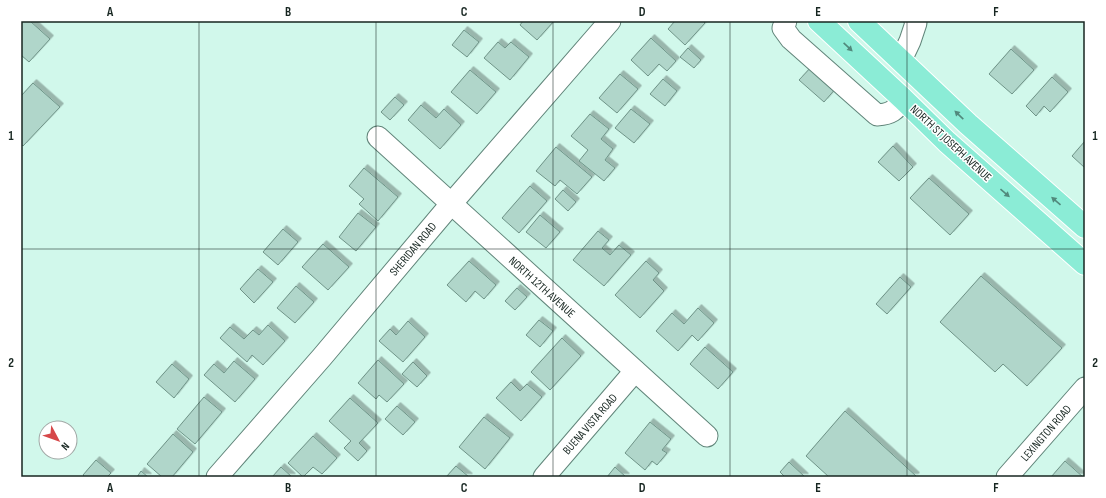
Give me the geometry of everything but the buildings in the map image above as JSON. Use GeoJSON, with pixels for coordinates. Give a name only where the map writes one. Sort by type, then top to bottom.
{"type":"FeatureCollection","features":[{"type":"Feature","properties":{"kind":"main road","name":"NORTH ST JOSEPH AVENUE"},"geometry":{"type":"LineString","coordinates":[[819,21],[947,142],[1085,264]]}},
{"type":"Feature","properties":{"kind":"main road"},"geometry":{"type":"LineString","coordinates":[[859,21],[968,124],[1085,227]]}},
{"type":"Feature","properties":{"kind":"street","name":"SHERIDAN ROAD"},"geometry":{"type":"LineString","coordinates":[[217,477],[610,21]]}},
{"type":"Feature","properties":{"kind":"street"},"geometry":{"type":"LineString","coordinates":[[786,21],[783,28],[791,39],[877,115],[888,115],[903,99]]}},
{"type":"Feature","properties":{"kind":"street"},"geometry":{"type":"LineString","coordinates":[[901,60],[910,41],[916,23],[915,21]]}},
{"type":"Feature","properties":{"kind":"street","name":"NORTH 12TH AVENUE"},"geometry":{"type":"LineString","coordinates":[[378,137],[707,436]]}},
{"type":"Feature","properties":{"kind":"street","name":"BUENA VISTA ROAD"},"geometry":{"type":"LineString","coordinates":[[544,477],[635,372]]}},
{"type":"Feature","properties":{"kind":"street","name":"LEXINGTON ROAD"},"geometry":{"type":"LineString","coordinates":[[1007,477],[1084,390]]}}]}
